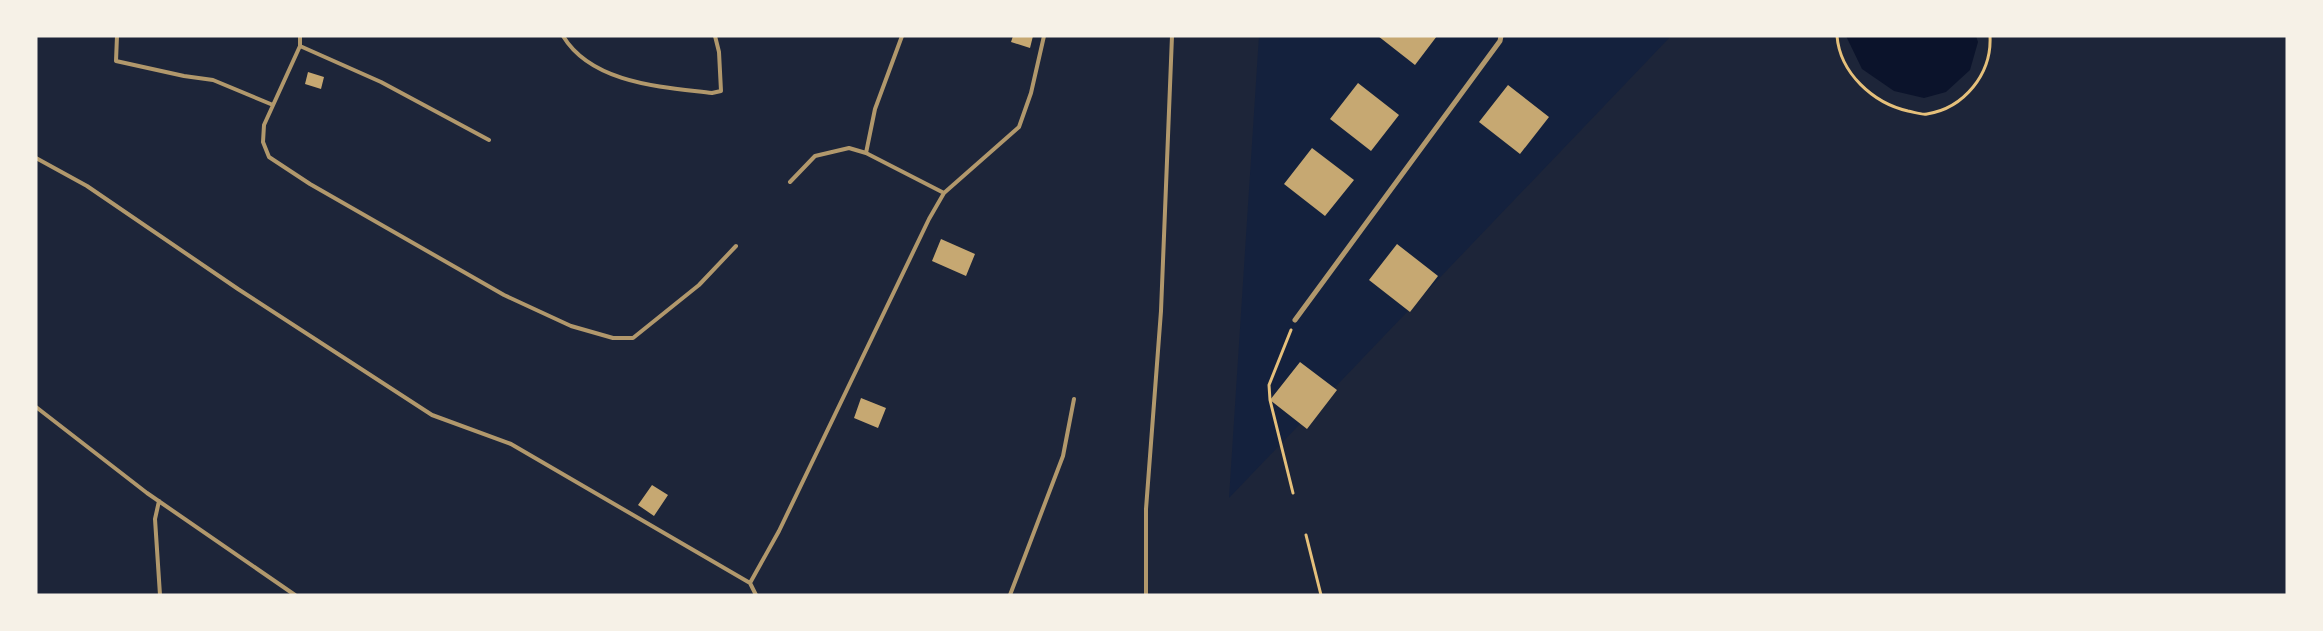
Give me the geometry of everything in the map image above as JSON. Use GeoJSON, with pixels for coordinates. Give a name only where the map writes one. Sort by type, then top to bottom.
{"type":"FeatureCollection","features":[{"type":"Feature","properties":{"kind":"street"},"geometry":{"type":"LineString","coordinates":[[1295,320],[1500,41],[1501,36]]}},
{"type":"Feature","properties":{"kind":"lane"},"geometry":{"type":"LineString","coordinates":[[117,36],[116,61],[184,76],[212,80],[273,105]]}},
{"type":"Feature","properties":{"kind":"lane"},"geometry":{"type":"LineString","coordinates":[[300,36],[300,46],[264,125],[263,142],[269,157],[310,184],[504,295],[571,326],[613,338],[632,338],[699,285],[736,246]]}},
{"type":"Feature","properties":{"kind":"lane"},"geometry":{"type":"LineString","coordinates":[[563,36],[572,51],[592,66],[648,86],[712,93],[721,91],[719,52],[715,36]]}},
{"type":"Feature","properties":{"kind":"lane"},"geometry":{"type":"LineString","coordinates":[[866,153],[875,109],[902,36]]}},
{"type":"Feature","properties":{"kind":"lane"},"geometry":{"type":"LineString","coordinates":[[750,583],[779,531],[928,220],[944,193],[1019,127],[1031,93],[1044,36]]}},
{"type":"Feature","properties":{"kind":"lane"},"geometry":{"type":"LineString","coordinates":[[1146,595],[1146,509],[1161,311],[1172,36]]}},
{"type":"Feature","properties":{"kind":"lane"},"geometry":{"type":"LineString","coordinates":[[300,46],[381,82],[489,140]]}},
{"type":"Feature","properties":{"kind":"lane"},"geometry":{"type":"LineString","coordinates":[[790,182],[816,156],[849,148],[866,153],[944,193]]}},
{"type":"Feature","properties":{"kind":"lane"},"geometry":{"type":"LineString","coordinates":[[36,158],[87,186],[238,289],[432,415],[511,444],[750,583],[756,595]]}},
{"type":"Feature","properties":{"kind":"lane"},"geometry":{"type":"LineString","coordinates":[[1010,595],[1063,456],[1074,399]]}},
{"type":"Feature","properties":{"kind":"lane"},"geometry":{"type":"LineString","coordinates":[[36,406],[159,502],[295,595]]}},
{"type":"Feature","properties":{"kind":"lane"},"geometry":{"type":"LineString","coordinates":[[159,502],[155,519],[160,595]]}},
{"type":"Feature","properties":{"kind":"path"},"geometry":{"type":"LineString","coordinates":[[1837,36],[1844,64],[1861,85],[1893,108],[1925,114],[1956,104],[1978,83],[1990,50],[1990,36]]}},
{"type":"Feature","properties":{"kind":"path"},"geometry":{"type":"LineString","coordinates":[[1293,492],[1270,400],[1269,385],[1295,320]]}},
{"type":"Feature","properties":{"kind":"path"},"geometry":{"type":"LineString","coordinates":[[1306,535],[1321,595]]}},
{"type":"Feature","properties":{"kind":"shaded area"},"geometry":{"type":"Polygon","coordinates":[[[36,36],[1259,36],[1229,498],[1671,36],[2287,36],[2287,595],[36,595],[36,36]]]}},
{"type":"Feature","properties":{"kind":"shaded area"},"geometry":{"type":"Polygon","coordinates":[[[1846,36],[1976,36],[1978,42],[1970,70],[1946,92],[1924,98],[1894,91],[1862,69],[1846,36]]]}},
{"type":"Feature","properties":{"kind":"building"},"geometry":{"type":"Polygon","coordinates":[[[1013,36],[1033,36],[1030,48],[1011,42],[1013,36]]]}},
{"type":"Feature","properties":{"kind":"building"},"geometry":{"type":"Polygon","coordinates":[[[1378,36],[1437,36],[1415,65],[1378,36]]]}},
{"type":"Feature","properties":{"kind":"building"},"geometry":{"type":"Polygon","coordinates":[[[308,72],[324,77],[321,89],[305,84],[308,72]]]}},
{"type":"Feature","properties":{"kind":"building"},"geometry":{"type":"Polygon","coordinates":[[[1358,83],[1399,115],[1371,151],[1330,119],[1358,83]]]}},
{"type":"Feature","properties":{"kind":"building"},"geometry":{"type":"Polygon","coordinates":[[[1508,85],[1549,117],[1520,154],[1479,122],[1508,85]]]}},
{"type":"Feature","properties":{"kind":"building"},"geometry":{"type":"Polygon","coordinates":[[[1312,148],[1354,180],[1325,216],[1284,184],[1312,148]]]}},
{"type":"Feature","properties":{"kind":"building"},"geometry":{"type":"Polygon","coordinates":[[[941,239],[975,254],[966,276],[932,261],[941,239]]]}},
{"type":"Feature","properties":{"kind":"building"},"geometry":{"type":"Polygon","coordinates":[[[1397,244],[1438,276],[1410,312],[1369,280],[1397,244]]]}},
{"type":"Feature","properties":{"kind":"building"},"geometry":{"type":"Polygon","coordinates":[[[1300,362],[1337,390],[1307,429],[1270,400],[1300,362]]]}},
{"type":"Feature","properties":{"kind":"building"},"geometry":{"type":"Polygon","coordinates":[[[861,398],[886,408],[878,428],[854,418],[861,398]]]}},
{"type":"Feature","properties":{"kind":"building"},"geometry":{"type":"Polygon","coordinates":[[[652,485],[668,495],[654,516],[638,505],[652,485]]]}}]}
